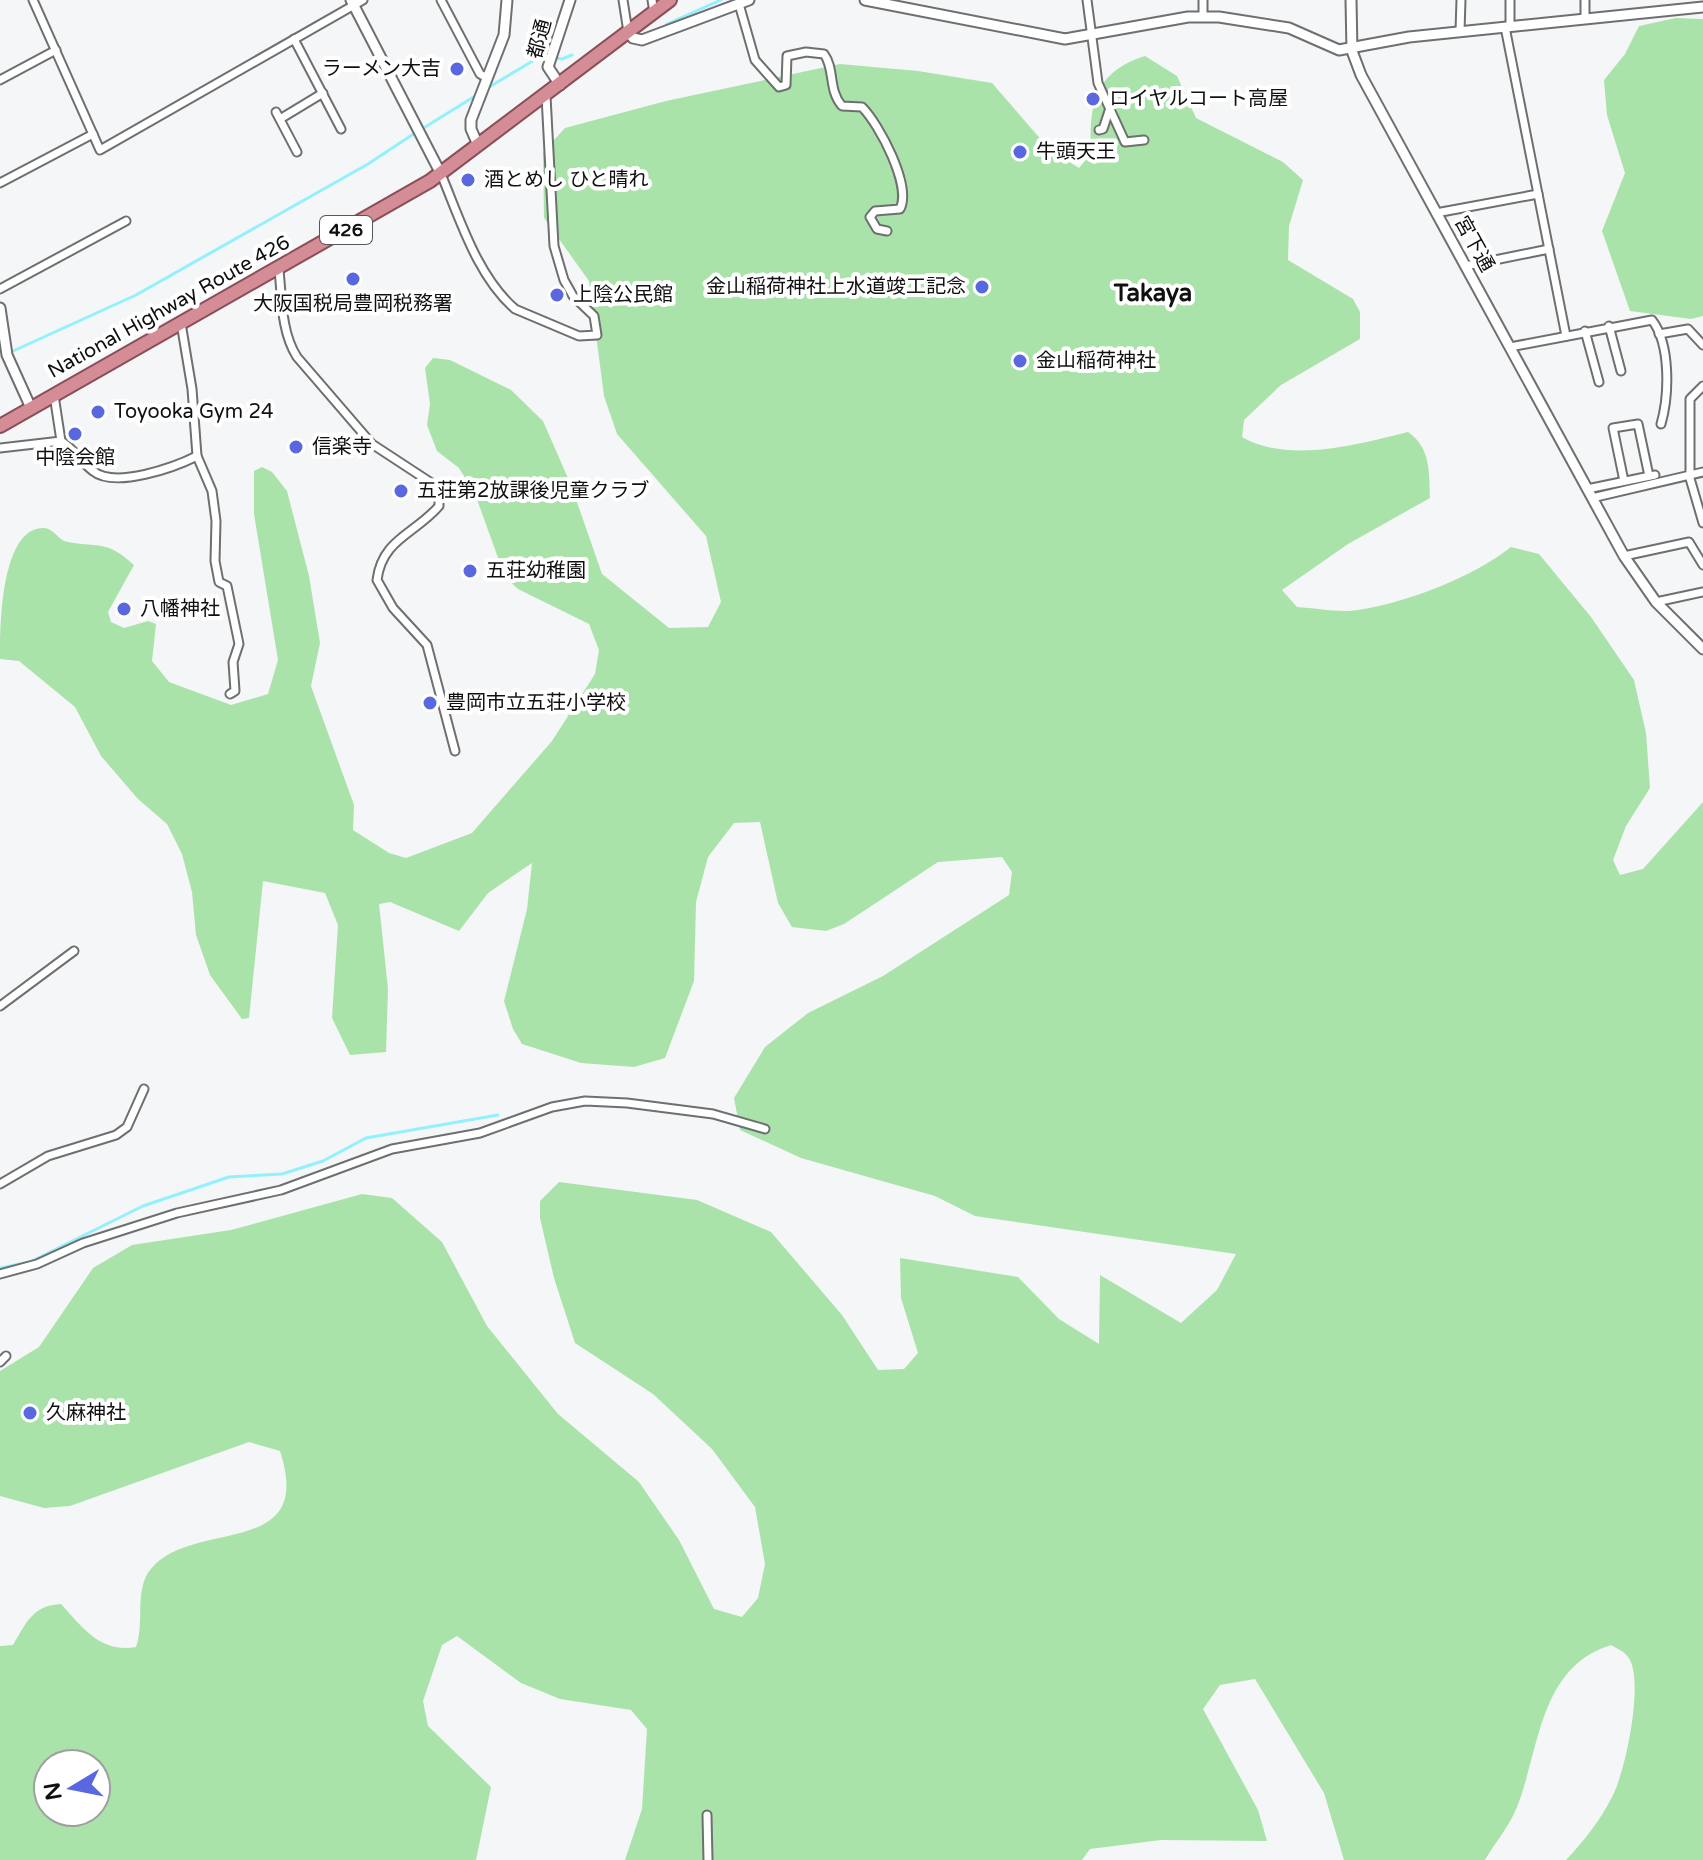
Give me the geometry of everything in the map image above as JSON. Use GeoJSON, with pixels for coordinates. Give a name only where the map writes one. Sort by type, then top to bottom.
{"type":"FeatureCollection","features":[{"type":"Feature","properties":{"kind":"highway","name":"National Highway Route 426"},"geometry":{"type":"LineString","coordinates":[[0,426],[279,270],[441,174],[628,32],[653,6],[670,0]]}},
{"type":"Feature","properties":{"kind":"street"},"geometry":{"type":"LineString","coordinates":[[33,0],[100,150],[356,2],[441,174],[472,248],[506,302],[515,309],[579,336],[597,335],[594,316],[573,296],[564,280],[554,246],[546,96]]}},
{"type":"Feature","properties":{"kind":"street"},"geometry":{"type":"LineString","coordinates":[[441,0],[480,74],[487,80]]}},
{"type":"Feature","properties":{"kind":"street"},"geometry":{"type":"LineString","coordinates":[[478,145],[471,125],[504,35],[507,0]]}},
{"type":"Feature","properties":{"kind":"street","name":"都通"},"geometry":{"type":"LineString","coordinates":[[560,85],[548,70],[570,0]]}},
{"type":"Feature","properties":{"kind":"street"},"geometry":{"type":"LineString","coordinates":[[623,0],[628,32],[633,38],[642,40],[744,2],[755,60],[779,87],[786,85],[787,56],[806,52],[824,54],[829,63],[834,98],[842,106],[862,107],[893,158],[901,193],[900,209],[875,211],[870,217],[877,229],[889,230]]}},
{"type":"Feature","properties":{"kind":"street"},"geometry":{"type":"LineString","coordinates":[[865,0],[1037,36],[1065,39],[1203,16],[1282,27],[1331,49],[1392,39],[1585,19],[1668,5],[1703,7]]}},
{"type":"Feature","properties":{"kind":"street"},"geometry":{"type":"LineString","coordinates":[[1087,0],[1098,83],[1125,142],[1144,140]]}},
{"type":"Feature","properties":{"kind":"street"},"geometry":{"type":"LineString","coordinates":[[1203,0],[1203,16]]}},
{"type":"Feature","properties":{"kind":"street","name":"宮下通"},"geometry":{"type":"LineString","coordinates":[[1351,0],[1351,48],[1361,75],[1624,556],[1656,602],[1702,646]]}},
{"type":"Feature","properties":{"kind":"street"},"geometry":{"type":"LineString","coordinates":[[1460,31],[1461,0]]}},
{"type":"Feature","properties":{"kind":"street"},"geometry":{"type":"LineString","coordinates":[[1510,0],[1507,27],[1566,336]]}},
{"type":"Feature","properties":{"kind":"street"},"geometry":{"type":"LineString","coordinates":[[1585,0],[1585,19]]}},
{"type":"Feature","properties":{"kind":"street"},"geometry":{"type":"LineString","coordinates":[[294,39],[341,129]]}},
{"type":"Feature","properties":{"kind":"street"},"geometry":{"type":"LineString","coordinates":[[0,80],[56,50]]}},
{"type":"Feature","properties":{"kind":"street"},"geometry":{"type":"LineString","coordinates":[[297,152],[278,115],[323,93]]}},
{"type":"Feature","properties":{"kind":"street"},"geometry":{"type":"LineString","coordinates":[[1099,130],[1103,129],[1110,108]]}},
{"type":"Feature","properties":{"kind":"street"},"geometry":{"type":"LineString","coordinates":[[0,183],[93,134]]}},
{"type":"Feature","properties":{"kind":"street"},"geometry":{"type":"LineString","coordinates":[[1436,213],[1538,194]]}},
{"type":"Feature","properties":{"kind":"street"},"geometry":{"type":"LineString","coordinates":[[0,289],[126,221]]}},
{"type":"Feature","properties":{"kind":"street"},"geometry":{"type":"LineString","coordinates":[[1465,266],[1549,249]]}},
{"type":"Feature","properties":{"kind":"street"},"geometry":{"type":"LineString","coordinates":[[279,270],[289,341],[297,357],[339,410],[372,444],[433,484],[439,495],[439,506],[431,516],[384,553],[377,580],[393,608],[427,645],[455,751]]}},
{"type":"Feature","properties":{"kind":"street"},"geometry":{"type":"LineString","coordinates":[[0,308],[7,355],[31,408]]}},
{"type":"Feature","properties":{"kind":"street"},"geometry":{"type":"LineString","coordinates":[[1510,347],[1648,319],[1659,334],[1669,383],[1661,424]]}},
{"type":"Feature","properties":{"kind":"street"},"geometry":{"type":"LineString","coordinates":[[181,323],[192,389],[197,456],[212,491],[217,529],[215,561],[219,582],[227,586],[238,631],[239,644],[233,662],[235,691],[230,694]]}},
{"type":"Feature","properties":{"kind":"street"},"geometry":{"type":"LineString","coordinates":[[1609,326],[1621,371]]}},
{"type":"Feature","properties":{"kind":"street"},"geometry":{"type":"LineString","coordinates":[[1659,334],[1688,329],[1703,345]]}},
{"type":"Feature","properties":{"kind":"street"},"geometry":{"type":"LineString","coordinates":[[1585,331],[1599,382]]}},
{"type":"Feature","properties":{"kind":"street"},"geometry":{"type":"LineString","coordinates":[[1703,386],[1690,399],[1690,474],[1703,523]]}},
{"type":"Feature","properties":{"kind":"street"},"geometry":{"type":"LineString","coordinates":[[54,395],[61,441],[98,474],[139,476],[174,467],[197,456]]}},
{"type":"Feature","properties":{"kind":"street"},"geometry":{"type":"LineString","coordinates":[[1590,493],[1652,475],[1638,424],[1613,428],[1624,481]]}},
{"type":"Feature","properties":{"kind":"street"},"geometry":{"type":"LineString","coordinates":[[0,448],[61,441]]}},
{"type":"Feature","properties":{"kind":"street"},"geometry":{"type":"LineString","coordinates":[[1590,493],[1703,472]]}},
{"type":"Feature","properties":{"kind":"street"},"geometry":{"type":"LineString","coordinates":[[1624,556],[1689,542],[1703,565]]}},
{"type":"Feature","properties":{"kind":"street"},"geometry":{"type":"LineString","coordinates":[[1656,602],[1703,592]]}},
{"type":"Feature","properties":{"kind":"street"},"geometry":{"type":"LineString","coordinates":[[0,1006],[74,951]]}},
{"type":"Feature","properties":{"kind":"street"},"geometry":{"type":"LineString","coordinates":[[0,1184],[48,1156],[116,1135],[127,1127],[144,1089]]}},
{"type":"Feature","properties":{"kind":"street"},"geometry":{"type":"LineString","coordinates":[[0,1274],[37,1264],[83,1243],[177,1213],[281,1190],[392,1149],[480,1133],[552,1107],[585,1101],[627,1103],[713,1114],[765,1129]]}},
{"type":"Feature","properties":{"kind":"street"},"geometry":{"type":"LineString","coordinates":[[707,1815],[708,1860]]}},
{"type":"Feature","properties":{"kind":"green space"},"geometry":{"type":"Polygon","coordinates":[[[1676,18],[1703,19],[1703,316],[1691,319],[1630,311],[1602,231],[1625,173],[1607,115],[1604,80],[1625,54],[1639,26],[1676,18]]]}},
{"type":"Feature","properties":{"kind":"green space"},"geometry":{"type":"Polygon","coordinates":[[[1145,56],[1177,76],[1196,118],[1283,162],[1303,180],[1289,226],[1288,260],[1353,299],[1360,312],[1360,339],[1281,385],[1244,420],[1242,437],[1261,445],[1302,450],[1346,446],[1408,432],[1416,438],[1425,453],[1430,498],[1348,544],[1282,590],[1297,607],[1358,610],[1438,587],[1478,569],[1511,547],[1539,554],[1591,617],[1634,680],[1646,733],[1650,788],[1626,826],[1613,860],[1620,875],[1643,869],[1703,802],[1703,1860],[1566,1860],[1609,1804],[1628,1748],[1634,1707],[1634,1672],[1628,1657],[1611,1645],[1587,1656],[1569,1671],[1556,1691],[1546,1712],[1517,1807],[1485,1860],[1344,1860],[1324,1793],[1255,1679],[1220,1685],[1203,1709],[1258,1810],[1267,1841],[1161,1840],[1090,1849],[1082,1860],[625,1860],[642,1809],[647,1729],[631,1710],[560,1699],[521,1683],[457,1636],[442,1645],[423,1701],[428,1726],[491,1787],[476,1860],[0,1860],[0,1646],[13,1645],[37,1612],[61,1604],[93,1637],[112,1646],[136,1647],[142,1588],[150,1570],[169,1554],[266,1523],[281,1509],[286,1486],[280,1451],[249,1442],[70,1506],[44,1508],[0,1496],[0,1371],[39,1347],[93,1268],[132,1245],[231,1230],[362,1194],[392,1198],[442,1242],[487,1326],[558,1414],[639,1482],[679,1540],[714,1609],[742,1617],[758,1598],[765,1564],[755,1507],[712,1449],[653,1394],[575,1343],[554,1278],[540,1218],[540,1201],[559,1182],[697,1200],[771,1232],[842,1315],[878,1370],[904,1369],[918,1353],[901,1298],[900,1258],[1018,1277],[1059,1319],[1099,1344],[1100,1275],[1181,1323],[1217,1290],[1236,1254],[975,1216],[935,1196],[801,1158],[740,1130],[734,1098],[765,1047],[808,1013],[883,976],[1009,895],[1012,872],[1002,857],[938,862],[844,924],[826,931],[792,927],[778,903],[760,822],[734,823],[708,857],[696,902],[694,981],[665,1058],[634,1067],[581,1063],[522,1044],[513,1029],[504,1001],[527,909],[532,863],[488,893],[459,931],[390,902],[379,904],[388,989],[386,1052],[350,1055],[332,1018],[338,925],[325,893],[263,881],[249,1018],[242,1019],[210,975],[196,935],[192,892],[182,854],[167,824],[138,799],[101,756],[75,707],[19,661],[0,659],[2,605],[10,563],[18,545],[28,533],[46,528],[68,542],[110,548],[134,565],[108,612],[111,622],[124,628],[148,621],[156,624],[152,661],[169,682],[231,705],[268,694],[278,660],[254,514],[254,471],[262,467],[272,472],[287,491],[309,576],[320,643],[311,686],[354,805],[353,830],[389,853],[406,858],[472,833],[552,741],[595,674],[599,650],[589,624],[518,589],[505,577],[475,494],[459,468],[437,451],[427,425],[430,404],[425,368],[433,358],[450,360],[511,390],[543,421],[571,485],[602,574],[669,628],[708,627],[721,602],[706,536],[617,434],[604,396],[589,281],[544,218],[543,152],[565,128],[666,101],[840,64],[918,71],[992,83],[1050,150],[1079,168],[1091,154],[1091,121],[1098,93],[1114,71],[1145,56]]]}},
{"type":"Feature","properties":{"kind":"waterway"},"geometry":{"type":"LineString","coordinates":[[667,24],[721,0]]}},
{"type":"Feature","properties":{"kind":"waterway"},"geometry":{"type":"LineString","coordinates":[[486,89],[541,56],[562,59],[572,55]]}},
{"type":"Feature","properties":{"kind":"waterway"},"geometry":{"type":"LineString","coordinates":[[422,129],[480,93]]}},
{"type":"Feature","properties":{"kind":"waterway"},"geometry":{"type":"LineString","coordinates":[[11,352],[136,295],[368,164],[415,133]]}},
{"type":"Feature","properties":{"kind":"waterway"},"geometry":{"type":"LineString","coordinates":[[0,1268],[30,1262],[143,1206],[229,1177],[282,1174],[323,1161],[366,1138],[498,1115]]}},
{"type":"Feature","properties":{"kind":"place","name":"ラーメン大吉"},"geometry":{"type":"Point","coordinates":[457,69]}},
{"type":"Feature","properties":{"kind":"place","name":"ロイヤルコート高屋"},"geometry":{"type":"Point","coordinates":[1093,99]}},
{"type":"Feature","properties":{"kind":"place","name":"牛頭天王"},"geometry":{"type":"Point","coordinates":[1020,152]}},
{"type":"Feature","properties":{"kind":"place","name":"酒とめし ひと晴れ"},"geometry":{"type":"Point","coordinates":[468,180]}},
{"type":"Feature","properties":{"kind":"place","name":"大阪国税局豊岡税務署"},"geometry":{"type":"Point","coordinates":[353,279]}},
{"type":"Feature","properties":{"kind":"place","name":"金山稲荷神社上水道竣工記念"},"geometry":{"type":"Point","coordinates":[982,287]}},
{"type":"Feature","properties":{"kind":"place","name":"上陰公民館"},"geometry":{"type":"Point","coordinates":[557,295]}},
{"type":"Feature","properties":{"kind":"place","name":"金山稲荷神社"},"geometry":{"type":"Point","coordinates":[1020,361]}},
{"type":"Feature","properties":{"kind":"place","name":"Toyooka Gym 24"},"geometry":{"type":"Point","coordinates":[98,412]}},
{"type":"Feature","properties":{"kind":"place","name":"中陰会館"},"geometry":{"type":"Point","coordinates":[75,434]}},
{"type":"Feature","properties":{"kind":"place","name":"信楽寺"},"geometry":{"type":"Point","coordinates":[296,447]}},
{"type":"Feature","properties":{"kind":"place","name":"五荘第2放課後児童クラブ"},"geometry":{"type":"Point","coordinates":[401,491]}},
{"type":"Feature","properties":{"kind":"place","name":"五荘幼稚園"},"geometry":{"type":"Point","coordinates":[470,571]}},
{"type":"Feature","properties":{"kind":"place","name":"八幡神社"},"geometry":{"type":"Point","coordinates":[124,609]}},
{"type":"Feature","properties":{"kind":"place","name":"豊岡市立五荘小学校"},"geometry":{"type":"Point","coordinates":[430,703]}},
{"type":"Feature","properties":{"kind":"place","name":"久麻神社"},"geometry":{"type":"Point","coordinates":[30,1413]}},
{"type":"Feature","properties":{"kind":"district","name":"Takaya"},"geometry":{"type":"Point","coordinates":[1153,293]}}]}
